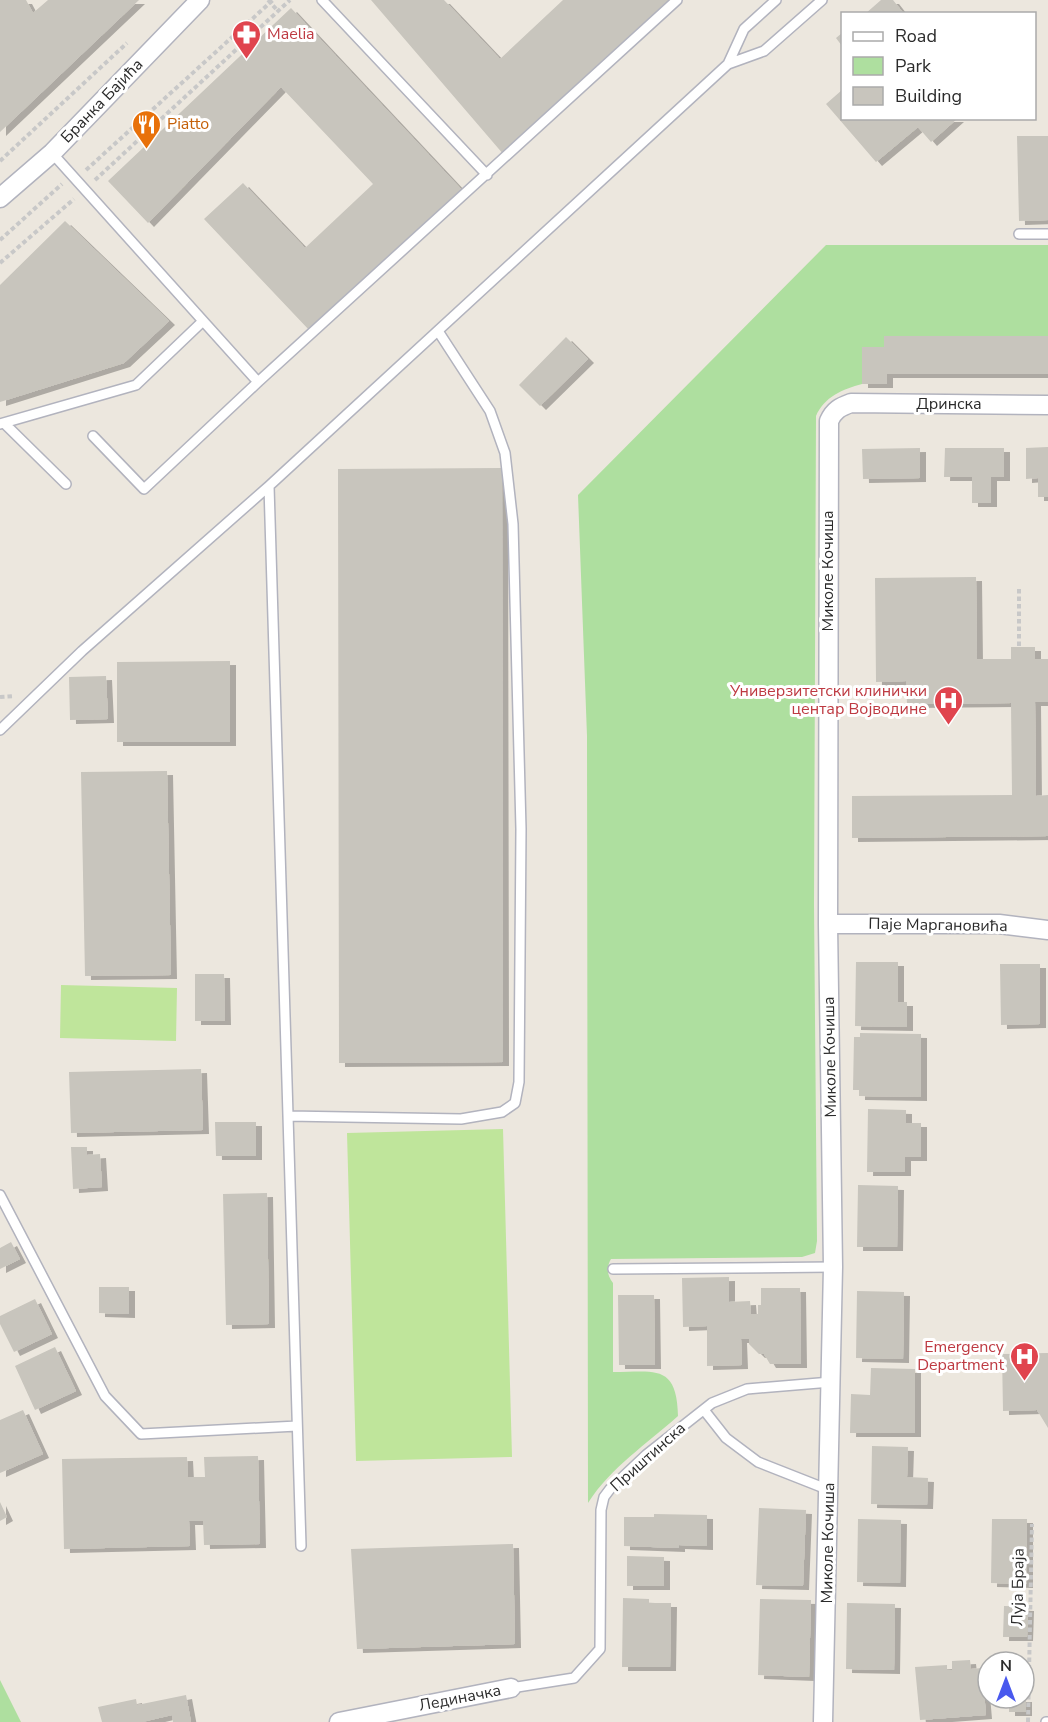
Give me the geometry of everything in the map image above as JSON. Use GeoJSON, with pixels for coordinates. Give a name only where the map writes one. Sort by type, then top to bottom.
{"type":"FeatureCollection","features":[{"type":"Feature","properties":{"kind":"street","name":"Бранка Бајића"},"geometry":{"type":"LineString","coordinates":[[0,198],[52,153],[200,0]]}},
{"type":"Feature","properties":{"kind":"street","name":"Дринска"},"geometry":{"type":"LineString","coordinates":[[851,404],[1048,405]]}},
{"type":"Feature","properties":{"kind":"street","name":"Миколе Кочиша"},"geometry":{"type":"LineString","coordinates":[[823,1722],[833,1267],[828,924],[829,421],[833,413],[842,406],[851,404]]}},
{"type":"Feature","properties":{"kind":"street","name":"Паје Маргановића"},"geometry":{"type":"LineString","coordinates":[[828,924],[999,924],[1048,930]]}},
{"type":"Feature","properties":{"kind":"street","name":"Лединачка"},"geometry":{"type":"LineString","coordinates":[[339,1722],[511,1688]]}},
{"type":"Feature","properties":{"kind":"lane"},"geometry":{"type":"LineString","coordinates":[[322,0],[487,175]]}},
{"type":"Feature","properties":{"kind":"lane"},"geometry":{"type":"LineString","coordinates":[[93,436],[144,489],[677,0]]}},
{"type":"Feature","properties":{"kind":"lane"},"geometry":{"type":"LineString","coordinates":[[728,64],[744,29],[776,0]]}},
{"type":"Feature","properties":{"kind":"lane"},"geometry":{"type":"LineString","coordinates":[[0,730],[82,651],[269,486],[728,64],[764,51],[822,0]]}},
{"type":"Feature","properties":{"kind":"lane"},"geometry":{"type":"LineString","coordinates":[[52,153],[258,382]]}},
{"type":"Feature","properties":{"kind":"lane"},"geometry":{"type":"LineString","coordinates":[[1019,234],[1048,234]]}},
{"type":"Feature","properties":{"kind":"lane"},"geometry":{"type":"LineString","coordinates":[[2,424],[136,385],[203,321]]}},
{"type":"Feature","properties":{"kind":"lane"},"geometry":{"type":"LineString","coordinates":[[288,1116],[461,1119],[502,1112],[515,1103],[519,1082],[521,829],[513,524],[506,453],[490,411],[438,331]]}},
{"type":"Feature","properties":{"kind":"lane"},"geometry":{"type":"LineString","coordinates":[[2,424],[66,484]]}},
{"type":"Feature","properties":{"kind":"lane"},"geometry":{"type":"LineString","coordinates":[[269,486],[301,1546]]}},
{"type":"Feature","properties":{"kind":"lane"},"geometry":{"type":"LineString","coordinates":[[0,1195],[105,1396],[141,1434],[297,1426]]}},
{"type":"Feature","properties":{"kind":"lane"},"geometry":{"type":"LineString","coordinates":[[613,1269],[833,1267]]}},
{"type":"Feature","properties":{"kind":"lane","name":"Приштинска"},"geometry":{"type":"LineString","coordinates":[[511,1688],[574,1678],[600,1649],[601,1510],[604,1497],[646,1455],[712,1403],[747,1389],[831,1382]]}},
{"type":"Feature","properties":{"kind":"lane"},"geometry":{"type":"LineString","coordinates":[[704,1410],[726,1438],[758,1462],[829,1490]]}},
{"type":"Feature","properties":{"kind":"path"},"geometry":{"type":"LineString","coordinates":[[0,264],[290,0]]}},
{"type":"Feature","properties":{"kind":"path"},"geometry":{"type":"LineString","coordinates":[[0,240],[64,182],[83,172],[271,1],[278,11]]}},
{"type":"Feature","properties":{"kind":"path"},"geometry":{"type":"LineString","coordinates":[[0,161],[130,40]]}},
{"type":"Feature","properties":{"kind":"path"},"geometry":{"type":"LineString","coordinates":[[1019,589],[1020,647]]}},
{"type":"Feature","properties":{"kind":"path","name":"Луја Браја"},"geometry":{"type":"LineString","coordinates":[[1028,1722],[1032,1524]]}},
{"type":"Feature","properties":{"kind":"green space"},"geometry":{"type":"Polygon","coordinates":[[[826,245],[1048,245],[1048,336],[884,336],[884,347],[862,347],[862,384],[848,388],[829,399],[819,409],[816,416],[814,905],[817,1241],[815,1253],[802,1257],[611,1259],[608,1271],[613,1283],[613,1372],[651,1372],[668,1379],[677,1399],[678,1416],[618,1467],[588,1503],[587,736],[578,495],[826,245]]]}},
{"type":"Feature","properties":{"kind":"green space"},"geometry":{"type":"Polygon","coordinates":[[[61,985],[177,988],[176,1041],[60,1038],[61,985]]]}},
{"type":"Feature","properties":{"kind":"green space"},"geometry":{"type":"Polygon","coordinates":[[[503,1129],[512,1457],[356,1461],[347,1133],[503,1129]]]}},
{"type":"Feature","properties":{"kind":"green space"},"geometry":{"type":"Polygon","coordinates":[[[0,1680],[21,1722],[0,1722],[0,1680]]]}},
{"type":"Feature","properties":{"kind":"building"},"geometry":{"type":"Polygon","coordinates":[[[0,0],[26,0],[33,13],[48,0],[139,0],[0,132],[0,0]]]}},
{"type":"Feature","properties":{"kind":"building"},"geometry":{"type":"Polygon","coordinates":[[[371,0],[444,0],[500,59],[563,0],[672,0],[504,155],[371,0]]]}},
{"type":"Feature","properties":{"kind":"building"},"geometry":{"type":"Polygon","coordinates":[[[881,0],[893,0],[902,12],[867,12],[881,0]]]}},
{"type":"Feature","properties":{"kind":"building"},"geometry":{"type":"Polygon","coordinates":[[[291,8],[461,189],[310,331],[204,219],[243,183],[305,248],[373,184],[281,87],[148,223],[108,181],[291,8]]]}},
{"type":"Feature","properties":{"kind":"building"},"geometry":{"type":"Polygon","coordinates":[[[841,34],[841,45],[836,38],[841,34]]]}},
{"type":"Feature","properties":{"kind":"building"},"geometry":{"type":"Polygon","coordinates":[[[841,91],[841,120],[956,120],[931,142],[918,127],[876,162],[826,104],[841,91]]]}},
{"type":"Feature","properties":{"kind":"building"},"geometry":{"type":"Polygon","coordinates":[[[1017,136],[1048,136],[1048,220],[1019,221],[1017,136]]]}},
{"type":"Feature","properties":{"kind":"building"},"geometry":{"type":"Polygon","coordinates":[[[65,221],[169,321],[124,363],[0,402],[0,285],[65,221]]]}},
{"type":"Feature","properties":{"kind":"building"},"geometry":{"type":"Polygon","coordinates":[[[884,336],[1048,336],[1048,374],[887,374],[887,384],[862,384],[862,347],[884,347],[884,336]]]}},
{"type":"Feature","properties":{"kind":"building"},"geometry":{"type":"Polygon","coordinates":[[[566,337],[588,359],[540,406],[519,385],[566,337]]]}},
{"type":"Feature","properties":{"kind":"building"},"geometry":{"type":"Polygon","coordinates":[[[1048,447],[1048,497],[1038,497],[1038,478],[1026,479],[1026,448],[1048,447]]]}},
{"type":"Feature","properties":{"kind":"building"},"geometry":{"type":"Polygon","coordinates":[[[920,448],[920,478],[863,479],[862,449],[920,448]]]}},
{"type":"Feature","properties":{"kind":"building"},"geometry":{"type":"Polygon","coordinates":[[[945,448],[1004,448],[1004,477],[991,477],[991,503],[972,503],[972,477],[944,477],[945,448]]]}},
{"type":"Feature","properties":{"kind":"building"},"geometry":{"type":"Polygon","coordinates":[[[502,468],[503,1062],[339,1063],[338,469],[502,468]]]}},
{"type":"Feature","properties":{"kind":"building"},"geometry":{"type":"Polygon","coordinates":[[[976,577],[977,659],[1011,659],[1011,647],[1035,647],[1035,659],[1048,659],[1048,702],[1035,702],[1036,796],[1048,795],[1048,836],[852,838],[852,796],[1012,795],[1011,703],[907,704],[906,681],[876,682],[875,578],[976,577]]]}},
{"type":"Feature","properties":{"kind":"building"},"geometry":{"type":"Polygon","coordinates":[[[230,661],[230,742],[117,742],[117,662],[230,661]]]}},
{"type":"Feature","properties":{"kind":"building"},"geometry":{"type":"Polygon","coordinates":[[[106,676],[108,719],[70,720],[69,677],[106,676]]]}},
{"type":"Feature","properties":{"kind":"building"},"geometry":{"type":"Polygon","coordinates":[[[167,771],[171,975],[85,976],[81,772],[167,771]]]}},
{"type":"Feature","properties":{"kind":"building"},"geometry":{"type":"Polygon","coordinates":[[[856,962],[898,962],[898,1002],[907,1002],[907,1027],[855,1026],[856,962]]]}},
{"type":"Feature","properties":{"kind":"building"},"geometry":{"type":"Polygon","coordinates":[[[1000,964],[1040,964],[1040,1024],[1001,1025],[1000,964]]]}},
{"type":"Feature","properties":{"kind":"building"},"geometry":{"type":"Polygon","coordinates":[[[195,974],[224,974],[225,1021],[195,1021],[195,974]]]}},
{"type":"Feature","properties":{"kind":"building"},"geometry":{"type":"Polygon","coordinates":[[[860,1033],[921,1034],[921,1097],[859,1096],[859,1090],[853,1090],[854,1037],[860,1037],[860,1033]]]}},
{"type":"Feature","properties":{"kind":"building"},"geometry":{"type":"Polygon","coordinates":[[[201,1069],[203,1130],[71,1133],[69,1072],[201,1069]]]}},
{"type":"Feature","properties":{"kind":"building"},"geometry":{"type":"Polygon","coordinates":[[[868,1109],[906,1110],[906,1123],[921,1123],[921,1157],[905,1157],[905,1172],[867,1172],[868,1109]]]}},
{"type":"Feature","properties":{"kind":"building"},"geometry":{"type":"Polygon","coordinates":[[[215,1122],[256,1122],[256,1156],[216,1156],[215,1122]]]}},
{"type":"Feature","properties":{"kind":"building"},"geometry":{"type":"Polygon","coordinates":[[[71,1147],[87,1147],[87,1155],[100,1154],[102,1187],[73,1189],[71,1147]]]}},
{"type":"Feature","properties":{"kind":"building"},"geometry":{"type":"Polygon","coordinates":[[[858,1185],[898,1186],[897,1247],[857,1247],[858,1185]]]}},
{"type":"Feature","properties":{"kind":"building"},"geometry":{"type":"Polygon","coordinates":[[[267,1193],[269,1324],[226,1325],[223,1194],[267,1193]]]}},
{"type":"Feature","properties":{"kind":"building"},"geometry":{"type":"Polygon","coordinates":[[[11,1242],[20,1259],[0,1269],[0,1248],[11,1242]]]}},
{"type":"Feature","properties":{"kind":"building"},"geometry":{"type":"Polygon","coordinates":[[[729,1277],[729,1302],[750,1301],[751,1314],[758,1314],[758,1305],[761,1305],[761,1288],[800,1288],[801,1364],[770,1364],[764,1354],[759,1354],[749,1344],[749,1339],[741,1339],[742,1365],[707,1366],[707,1326],[683,1327],[682,1278],[729,1277]]]}},
{"type":"Feature","properties":{"kind":"building"},"geometry":{"type":"Polygon","coordinates":[[[99,1287],[129,1287],[129,1314],[99,1313],[99,1287]]]}},
{"type":"Feature","properties":{"kind":"building"},"geometry":{"type":"Polygon","coordinates":[[[857,1291],[904,1292],[903,1359],[856,1358],[857,1291]]]}},
{"type":"Feature","properties":{"kind":"building"},"geometry":{"type":"Polygon","coordinates":[[[618,1295],[654,1295],[655,1365],[619,1365],[618,1295]]]}},
{"type":"Feature","properties":{"kind":"building"},"geometry":{"type":"Polygon","coordinates":[[[35,1299],[52,1334],[14,1352],[0,1324],[0,1316],[35,1299]]]}},
{"type":"Feature","properties":{"kind":"building"},"geometry":{"type":"Polygon","coordinates":[[[55,1347],[76,1391],[35,1410],[15,1366],[55,1347]]]}},
{"type":"Feature","properties":{"kind":"building","name":"Emergency Department"},"geometry":{"type":"Polygon","coordinates":[[[1048,1353],[1048,1428],[1037,1410],[1003,1411],[1002,1354],[1048,1353]]]}},
{"type":"Feature","properties":{"kind":"building"},"geometry":{"type":"Polygon","coordinates":[[[871,1368],[915,1369],[915,1433],[850,1433],[851,1394],[870,1395],[871,1368]]]}},
{"type":"Feature","properties":{"kind":"building"},"geometry":{"type":"Polygon","coordinates":[[[23,1410],[43,1454],[0,1473],[0,1420],[23,1410]]]}},
{"type":"Feature","properties":{"kind":"building"},"geometry":{"type":"Polygon","coordinates":[[[872,1446],[908,1447],[907,1477],[928,1478],[927,1505],[871,1504],[872,1446]]]}},
{"type":"Feature","properties":{"kind":"building"},"geometry":{"type":"Polygon","coordinates":[[[258,1456],[260,1544],[204,1545],[203,1521],[189,1521],[190,1546],[64,1549],[62,1459],[187,1457],[188,1477],[205,1477],[204,1457],[258,1456]]]}},
{"type":"Feature","properties":{"kind":"building"},"geometry":{"type":"Polygon","coordinates":[[[0,1502],[7,1517],[0,1521],[0,1502]]]}},
{"type":"Feature","properties":{"kind":"building"},"geometry":{"type":"Polygon","coordinates":[[[759,1508],[806,1510],[803,1586],[756,1585],[759,1508]]]}},
{"type":"Feature","properties":{"kind":"building"},"geometry":{"type":"Polygon","coordinates":[[[654,1514],[707,1515],[707,1546],[679,1545],[679,1548],[624,1546],[624,1517],[654,1517],[654,1514]]]}},
{"type":"Feature","properties":{"kind":"building"},"geometry":{"type":"Polygon","coordinates":[[[858,1519],[901,1520],[900,1583],[857,1582],[858,1519]]]}},
{"type":"Feature","properties":{"kind":"building"},"geometry":{"type":"Polygon","coordinates":[[[992,1519],[1027,1519],[1027,1584],[991,1583],[992,1519]]]}},
{"type":"Feature","properties":{"kind":"building"},"geometry":{"type":"Polygon","coordinates":[[[513,1544],[515,1644],[357,1649],[351,1549],[513,1544]]]}},
{"type":"Feature","properties":{"kind":"building"},"geometry":{"type":"Polygon","coordinates":[[[627,1556],[664,1557],[664,1586],[627,1586],[627,1556]]]}},
{"type":"Feature","properties":{"kind":"building"},"geometry":{"type":"Polygon","coordinates":[[[623,1598],[649,1599],[649,1603],[671,1603],[670,1667],[622,1667],[623,1598]]]}},
{"type":"Feature","properties":{"kind":"building"},"geometry":{"type":"Polygon","coordinates":[[[760,1599],[811,1600],[809,1677],[758,1675],[760,1599]]]}},
{"type":"Feature","properties":{"kind":"building"},"geometry":{"type":"Polygon","coordinates":[[[847,1603],[895,1604],[894,1670],[846,1669],[847,1603]]]}},
{"type":"Feature","properties":{"kind":"building"},"geometry":{"type":"Polygon","coordinates":[[[1004,1606],[1028,1607],[1027,1637],[1003,1637],[1004,1606]]]}},
{"type":"Feature","properties":{"kind":"building"},"geometry":{"type":"Polygon","coordinates":[[[970,1660],[971,1669],[976,1669],[976,1710],[986,1710],[986,1715],[920,1720],[915,1667],[947,1665],[947,1670],[952,1670],[952,1661],[970,1660]]]}},
{"type":"Feature","properties":{"kind":"building"},"geometry":{"type":"Polygon","coordinates":[[[186,1695],[191,1722],[173,1722],[172,1715],[142,1722],[102,1722],[98,1707],[136,1699],[137,1705],[186,1695]]]}},
{"type":"Feature","properties":{"kind":"building"},"geometry":{"type":"Polygon","coordinates":[[[1009,1710],[1026,1710],[1026,1712],[1009,1712],[1009,1710]]]}},
{"type":"Feature","properties":{"kind":"place","name":"Maelia"},"geometry":{"type":"Point","coordinates":[246,60]}},
{"type":"Feature","properties":{"kind":"place","name":"Piatto"},"geometry":{"type":"Point","coordinates":[146,150]}},
{"type":"Feature","properties":{"kind":"place","name":"Универзитетски клинички центар Војводине"},"geometry":{"type":"Point","coordinates":[948,726]}},
{"type":"Feature","properties":{"kind":"place","name":"Emergency Department"},"geometry":{"type":"Point","coordinates":[1025,1382]}}]}
